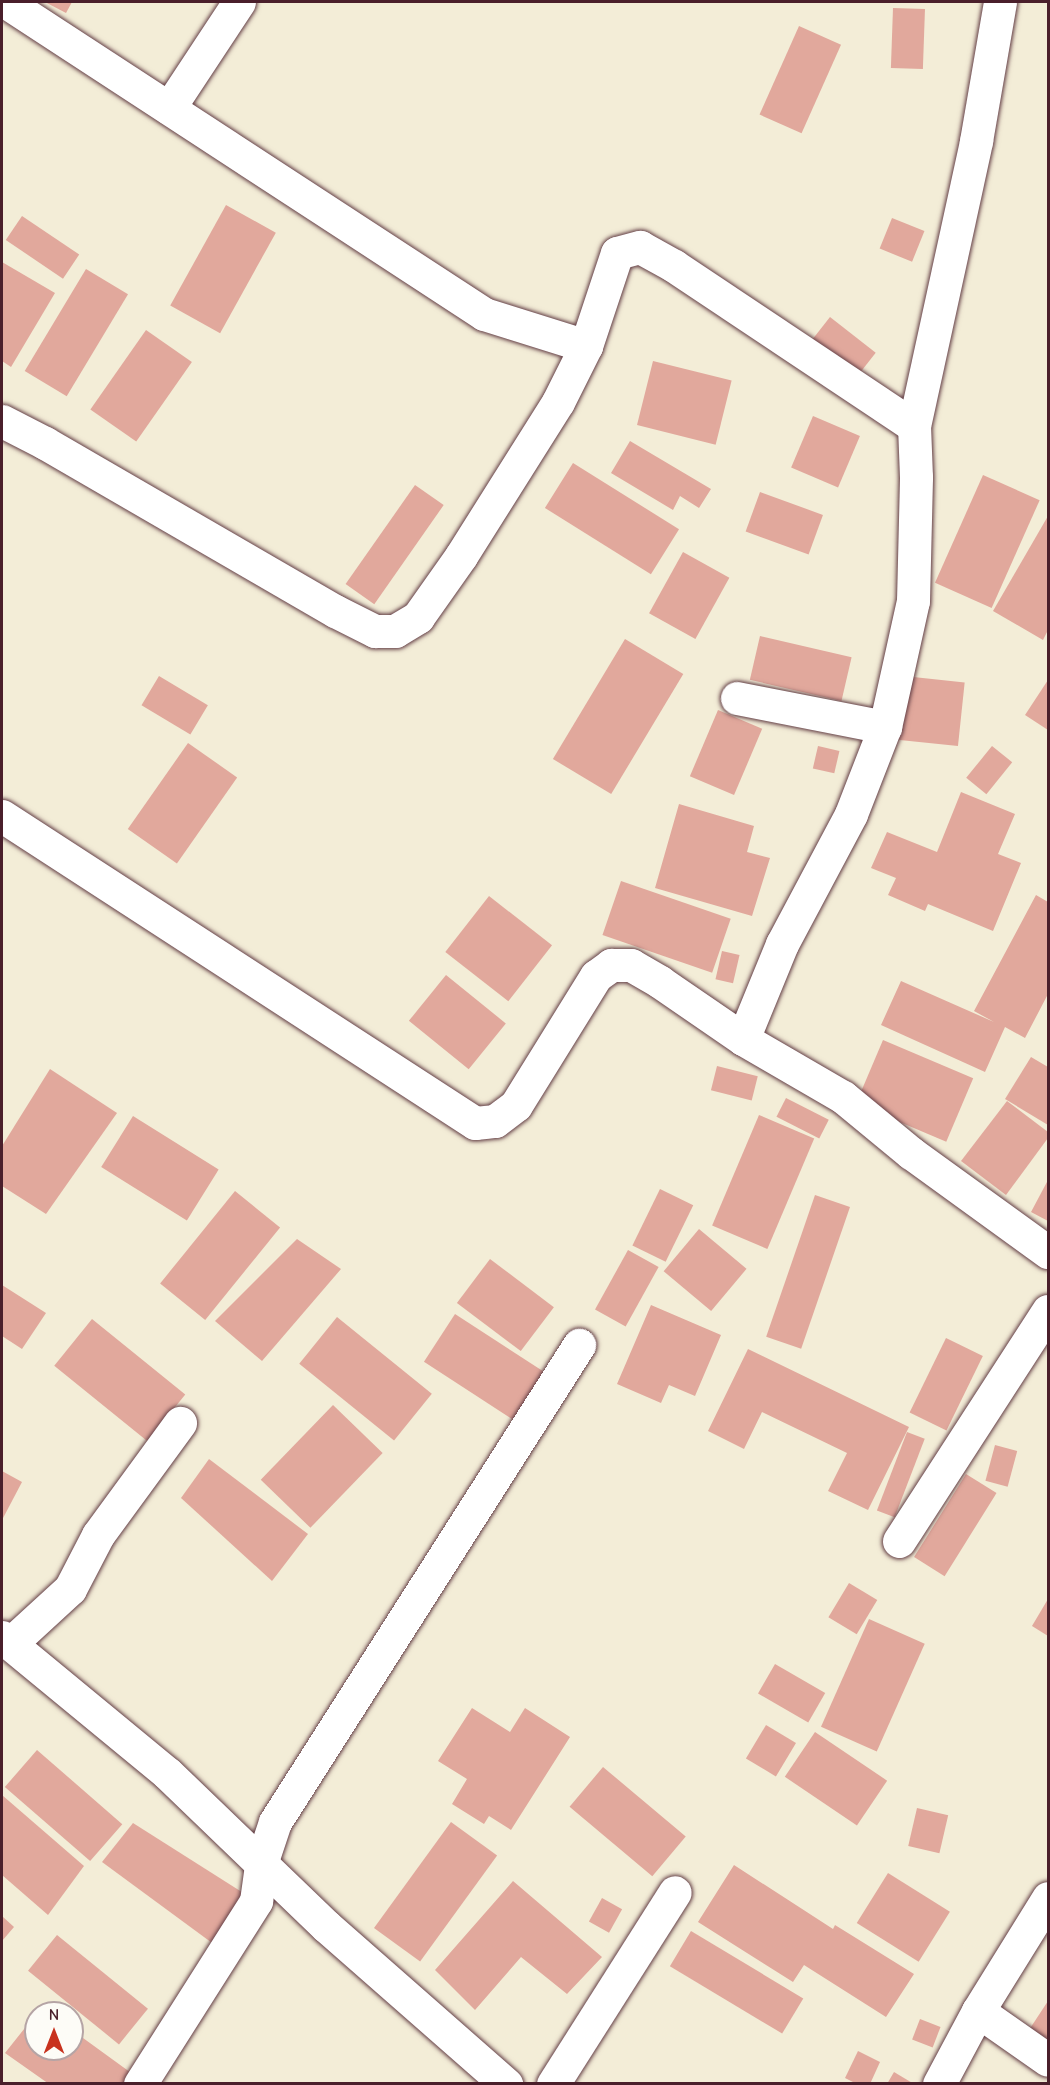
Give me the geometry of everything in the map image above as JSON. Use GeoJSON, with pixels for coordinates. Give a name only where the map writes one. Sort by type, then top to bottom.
{"type":"FeatureCollection","features":[{"type":"Feature","properties":{"kind":"street"},"geometry":{"type":"LineString","coordinates":[[6,2],[484,314],[586,346]]}},
{"type":"Feature","properties":{"kind":"street"},"geometry":{"type":"LineString","coordinates":[[169,108],[239,2]]}},
{"type":"Feature","properties":{"kind":"street"},"geometry":{"type":"LineString","coordinates":[[743,1039],[782,944],[851,814],[885,727],[913,601],[916,477],[914,426],[969,176],[1000,2]]}},
{"type":"Feature","properties":{"kind":"street"},"geometry":{"type":"LineString","coordinates":[[2,421],[45,443],[335,611],[375,631],[395,631],[418,617],[460,556],[558,402],[586,346],[617,253],[640,247],[674,266],[914,426]]}},
{"type":"Feature","properties":{"kind":"street"},"geometry":{"type":"LineString","coordinates":[[737,698],[885,727]]}},
{"type":"Feature","properties":{"kind":"street"},"geometry":{"type":"LineString","coordinates":[[2,816],[475,1123],[495,1121],[516,1105],[596,976],[611,965],[631,965],[660,982],[743,1039],[843,1097],[911,1153],[1048,1252]]}},
{"type":"Feature","properties":{"kind":"street"},"geometry":{"type":"LineString","coordinates":[[899,1541],[1048,1311]]}},
{"type":"Feature","properties":{"kind":"street"},"geometry":{"type":"LineString","coordinates":[[140,2084],[256,1901],[261,1864],[281,1812],[579,1345]]}},
{"type":"Feature","properties":{"kind":"street"},"geometry":{"type":"LineString","coordinates":[[180,1423],[98,1535],[70,1589],[6,1640],[167,1773],[261,1864],[410,2001],[506,2084]]}},
{"type":"Feature","properties":{"kind":"street"},"geometry":{"type":"LineString","coordinates":[[553,2084],[675,1892]]}},
{"type":"Feature","properties":{"kind":"street"},"geometry":{"type":"LineString","coordinates":[[939,2084],[978,2011],[1048,1898]]}},
{"type":"Feature","properties":{"kind":"street"},"geometry":{"type":"LineString","coordinates":[[978,2011],[1048,2060]]}},
{"type":"Feature","properties":{"kind":"building"},"geometry":{"type":"Polygon","coordinates":[[[45,2],[72,2],[66,13],[45,2]]]}},
{"type":"Feature","properties":{"kind":"building"},"geometry":{"type":"Polygon","coordinates":[[[893,8],[925,9],[923,69],[891,68],[893,8]]]}},
{"type":"Feature","properties":{"kind":"building"},"geometry":{"type":"Polygon","coordinates":[[[799,26],[841,45],[802,133],[760,115],[799,26]]]}},
{"type":"Feature","properties":{"kind":"building"},"geometry":{"type":"Polygon","coordinates":[[[226,205],[276,233],[220,333],[170,306],[226,205]]]}},
{"type":"Feature","properties":{"kind":"building"},"geometry":{"type":"Polygon","coordinates":[[[22,216],[79,255],[63,279],[6,240],[22,216]]]}},
{"type":"Feature","properties":{"kind":"building"},"geometry":{"type":"Polygon","coordinates":[[[892,218],[924,231],[912,262],[880,249],[892,218]]]}},
{"type":"Feature","properties":{"kind":"building"},"geometry":{"type":"Polygon","coordinates":[[[2,262],[55,293],[11,367],[2,361],[2,262]]]}},
{"type":"Feature","properties":{"kind":"building"},"geometry":{"type":"Polygon","coordinates":[[[86,269],[128,294],[67,396],[25,371],[86,269]]]}},
{"type":"Feature","properties":{"kind":"building"},"geometry":{"type":"Polygon","coordinates":[[[830,317],[876,353],[854,381],[808,345],[830,317]]]}},
{"type":"Feature","properties":{"kind":"building"},"geometry":{"type":"Polygon","coordinates":[[[146,330],[192,362],[136,442],[90,409],[146,330]]]}},
{"type":"Feature","properties":{"kind":"building"},"geometry":{"type":"Polygon","coordinates":[[[653,361],[732,381],[716,445],[637,425],[653,361]]]}},
{"type":"Feature","properties":{"kind":"building"},"geometry":{"type":"Polygon","coordinates":[[[813,416],[860,436],[838,487],[791,468],[813,416]]]}},
{"type":"Feature","properties":{"kind":"building"},"geometry":{"type":"Polygon","coordinates":[[[630,441],[711,489],[699,508],[680,496],[673,510],[611,473],[630,441]]]}},
{"type":"Feature","properties":{"kind":"building"},"geometry":{"type":"Polygon","coordinates":[[[573,463],[679,529],[651,574],[545,508],[573,463]]]}},
{"type":"Feature","properties":{"kind":"building"},"geometry":{"type":"Polygon","coordinates":[[[983,475],[1040,500],[992,608],[935,583],[983,475]]]}},
{"type":"Feature","properties":{"kind":"building"},"geometry":{"type":"Polygon","coordinates":[[[415,485],[444,505],[374,604],[346,584],[415,485]]]}},
{"type":"Feature","properties":{"kind":"building"},"geometry":{"type":"Polygon","coordinates":[[[760,492],[823,515],[809,554],[746,531],[760,492]]]}},
{"type":"Feature","properties":{"kind":"building"},"geometry":{"type":"Polygon","coordinates":[[[1048,516],[1048,630],[1043,640],[993,611],[1048,516]]]}},
{"type":"Feature","properties":{"kind":"building"},"geometry":{"type":"Polygon","coordinates":[[[683,552],[729,578],[695,639],[649,613],[683,552]]]}},
{"type":"Feature","properties":{"kind":"building"},"geometry":{"type":"Polygon","coordinates":[[[760,636],[852,657],[841,701],[750,680],[760,636]]]}},
{"type":"Feature","properties":{"kind":"building"},"geometry":{"type":"Polygon","coordinates":[[[625,639],[683,674],[611,794],[553,759],[625,639]]]}},
{"type":"Feature","properties":{"kind":"building"},"geometry":{"type":"Polygon","coordinates":[[[159,676],[208,705],[190,735],[141,705],[159,676]]]}},
{"type":"Feature","properties":{"kind":"building"},"geometry":{"type":"Polygon","coordinates":[[[904,676],[965,682],[958,746],[897,740],[904,676]]]}},
{"type":"Feature","properties":{"kind":"building"},"geometry":{"type":"Polygon","coordinates":[[[1048,680],[1048,730],[1025,715],[1048,680]]]}},
{"type":"Feature","properties":{"kind":"building"},"geometry":{"type":"Polygon","coordinates":[[[718,710],[762,729],[734,795],[690,776],[718,710]]]}},
{"type":"Feature","properties":{"kind":"building"},"geometry":{"type":"Polygon","coordinates":[[[188,743],[237,777],[177,863],[128,829],[188,743]]]}},
{"type":"Feature","properties":{"kind":"building"},"geometry":{"type":"Polygon","coordinates":[[[818,746],[839,751],[834,773],[813,768],[818,746]]]}},
{"type":"Feature","properties":{"kind":"building"},"geometry":{"type":"Polygon","coordinates":[[[992,746],[1012,762],[986,794],[966,778],[992,746]]]}},
{"type":"Feature","properties":{"kind":"building"},"geometry":{"type":"Polygon","coordinates":[[[961,792],[1015,814],[998,854],[1021,863],[993,931],[928,904],[925,911],[888,895],[896,878],[871,868],[887,832],[937,852],[961,792]]]}},
{"type":"Feature","properties":{"kind":"building"},"geometry":{"type":"Polygon","coordinates":[[[679,804],[754,826],[747,852],[770,858],[752,916],[655,888],[679,804]]]}},
{"type":"Feature","properties":{"kind":"building"},"geometry":{"type":"Polygon","coordinates":[[[621,881],[731,919],[712,973],[602,935],[621,881]]]}},
{"type":"Feature","properties":{"kind":"building"},"geometry":{"type":"Polygon","coordinates":[[[1036,895],[1048,902],[1048,994],[1025,1038],[1005,1027],[985,1072],[881,1025],[901,981],[994,1022],[974,1011],[1036,895]]]}},
{"type":"Feature","properties":{"kind":"building"},"geometry":{"type":"Polygon","coordinates":[[[489,896],[552,945],[508,1001],[445,952],[489,896]]]}},
{"type":"Feature","properties":{"kind":"building"},"geometry":{"type":"Polygon","coordinates":[[[722,951],[740,955],[733,983],[715,979],[722,951]]]}},
{"type":"Feature","properties":{"kind":"building"},"geometry":{"type":"Polygon","coordinates":[[[446,975],[506,1023],[469,1069],[409,1021],[446,975]]]}},
{"type":"Feature","properties":{"kind":"building"},"geometry":{"type":"Polygon","coordinates":[[[883,1040],[973,1078],[946,1142],[856,1104],[883,1040]]]}},
{"type":"Feature","properties":{"kind":"building"},"geometry":{"type":"Polygon","coordinates":[[[1031,1057],[1048,1067],[1048,1125],[1005,1099],[1031,1057]]]}},
{"type":"Feature","properties":{"kind":"building"},"geometry":{"type":"Polygon","coordinates":[[[717,1066],[758,1076],[752,1100],[711,1090],[717,1066]]]}},
{"type":"Feature","properties":{"kind":"building"},"geometry":{"type":"Polygon","coordinates":[[[50,1069],[117,1113],[46,1214],[2,1186],[2,1146],[50,1069]]]}},
{"type":"Feature","properties":{"kind":"building"},"geometry":{"type":"Polygon","coordinates":[[[786,1098],[829,1120],[819,1139],[776,1117],[786,1098]]]}},
{"type":"Feature","properties":{"kind":"building"},"geometry":{"type":"Polygon","coordinates":[[[1007,1101],[1048,1132],[1048,1138],[1006,1195],[961,1161],[1007,1101]]]}},
{"type":"Feature","properties":{"kind":"building"},"geometry":{"type":"Polygon","coordinates":[[[759,1115],[814,1138],[767,1249],[712,1225],[759,1115]]]}},
{"type":"Feature","properties":{"kind":"building"},"geometry":{"type":"Polygon","coordinates":[[[133,1116],[219,1170],[187,1220],[101,1167],[133,1116]]]}},
{"type":"Feature","properties":{"kind":"building"},"geometry":{"type":"Polygon","coordinates":[[[1048,1180],[1048,1221],[1031,1212],[1048,1180]]]}},
{"type":"Feature","properties":{"kind":"building"},"geometry":{"type":"Polygon","coordinates":[[[660,1189],[693,1205],[666,1262],[632,1246],[660,1189]]]}},
{"type":"Feature","properties":{"kind":"building"},"geometry":{"type":"Polygon","coordinates":[[[235,1191],[280,1228],[205,1320],[160,1283],[235,1191]]]}},
{"type":"Feature","properties":{"kind":"building"},"geometry":{"type":"Polygon","coordinates":[[[815,1195],[850,1207],[801,1349],[766,1337],[815,1195]]]}},
{"type":"Feature","properties":{"kind":"building"},"geometry":{"type":"Polygon","coordinates":[[[699,1229],[746,1269],[711,1311],[664,1271],[699,1229]]]}},
{"type":"Feature","properties":{"kind":"building"},"geometry":{"type":"Polygon","coordinates":[[[297,1239],[341,1269],[262,1361],[215,1321],[297,1239]]]}},
{"type":"Feature","properties":{"kind":"building"},"geometry":{"type":"Polygon","coordinates":[[[628,1250],[659,1267],[626,1326],[595,1309],[628,1250]]]}},
{"type":"Feature","properties":{"kind":"building"},"geometry":{"type":"Polygon","coordinates":[[[490,1259],[554,1307],[521,1351],[457,1303],[490,1259]]]}},
{"type":"Feature","properties":{"kind":"building"},"geometry":{"type":"Polygon","coordinates":[[[2,1285],[46,1313],[22,1349],[2,1336],[2,1285]]]}},
{"type":"Feature","properties":{"kind":"building"},"geometry":{"type":"Polygon","coordinates":[[[651,1305],[721,1335],[695,1396],[669,1385],[661,1403],[617,1384],[651,1305]]]}},
{"type":"Feature","properties":{"kind":"building"},"geometry":{"type":"Polygon","coordinates":[[[455,1314],[544,1372],[513,1420],[424,1362],[455,1314]]]}},
{"type":"Feature","properties":{"kind":"building"},"geometry":{"type":"Polygon","coordinates":[[[337,1317],[432,1394],[394,1440],[299,1364],[337,1317]]]}},
{"type":"Feature","properties":{"kind":"building"},"geometry":{"type":"Polygon","coordinates":[[[92,1319],[185,1395],[147,1441],[54,1366],[92,1319]]]}},
{"type":"Feature","properties":{"kind":"building"},"geometry":{"type":"Polygon","coordinates":[[[946,1338],[983,1356],[946,1431],[910,1413],[946,1338]]]}},
{"type":"Feature","properties":{"kind":"building"},"geometry":{"type":"Polygon","coordinates":[[[748,1349],[909,1427],[868,1510],[828,1491],[847,1453],[762,1412],[744,1449],[708,1431],[748,1349]]]}},
{"type":"Feature","properties":{"kind":"building"},"geometry":{"type":"Polygon","coordinates":[[[333,1405],[383,1453],[310,1528],[261,1480],[333,1405]]]}},
{"type":"Feature","properties":{"kind":"building"},"geometry":{"type":"Polygon","coordinates":[[[907,1432],[925,1439],[895,1517],[877,1510],[907,1432]]]}},
{"type":"Feature","properties":{"kind":"building"},"geometry":{"type":"Polygon","coordinates":[[[995,1445],[1017,1451],[1008,1487],[985,1481],[995,1445]]]}},
{"type":"Feature","properties":{"kind":"building"},"geometry":{"type":"Polygon","coordinates":[[[209,1459],[308,1534],[272,1581],[181,1498],[209,1459]]]}},
{"type":"Feature","properties":{"kind":"building"},"geometry":{"type":"Polygon","coordinates":[[[2,1471],[22,1482],[2,1520],[2,1471]]]}},
{"type":"Feature","properties":{"kind":"building"},"geometry":{"type":"Polygon","coordinates":[[[966,1474],[997,1493],[945,1576],[914,1557],[966,1474]]]}},
{"type":"Feature","properties":{"kind":"building"},"geometry":{"type":"Polygon","coordinates":[[[849,1583],[877,1600],[857,1634],[828,1617],[849,1583]]]}},
{"type":"Feature","properties":{"kind":"building"},"geometry":{"type":"Polygon","coordinates":[[[1048,1599],[1048,1636],[1032,1626],[1048,1599]]]}},
{"type":"Feature","properties":{"kind":"building"},"geometry":{"type":"Polygon","coordinates":[[[869,1619],[925,1644],[877,1752],[821,1727],[869,1619]]]}},
{"type":"Feature","properties":{"kind":"building"},"geometry":{"type":"Polygon","coordinates":[[[775,1664],[825,1693],[808,1722],[758,1693],[775,1664]]]}},
{"type":"Feature","properties":{"kind":"building"},"geometry":{"type":"Polygon","coordinates":[[[472,1708],[510,1732],[525,1708],[570,1737],[511,1830],[489,1816],[484,1824],[452,1804],[467,1779],[438,1761],[472,1708]]]}},
{"type":"Feature","properties":{"kind":"building"},"geometry":{"type":"Polygon","coordinates":[[[766,1725],[796,1743],[776,1776],[746,1758],[766,1725]]]}},
{"type":"Feature","properties":{"kind":"building"},"geometry":{"type":"Polygon","coordinates":[[[815,1732],[887,1781],[857,1825],[785,1777],[815,1732]]]}},
{"type":"Feature","properties":{"kind":"building"},"geometry":{"type":"Polygon","coordinates":[[[37,1750],[122,1824],[90,1861],[5,1787],[37,1750]]]}},
{"type":"Feature","properties":{"kind":"building"},"geometry":{"type":"Polygon","coordinates":[[[603,1767],[686,1836],[652,1876],[570,1807],[603,1767]]]}},
{"type":"Feature","properties":{"kind":"building"},"geometry":{"type":"Polygon","coordinates":[[[2,1795],[84,1866],[48,1915],[2,1875],[2,1795]]]}},
{"type":"Feature","properties":{"kind":"building"},"geometry":{"type":"Polygon","coordinates":[[[917,1808],[948,1815],[939,1853],[908,1846],[917,1808]]]}},
{"type":"Feature","properties":{"kind":"building"},"geometry":{"type":"Polygon","coordinates":[[[451,1822],[497,1856],[420,1961],[374,1928],[451,1822]]]}},
{"type":"Feature","properties":{"kind":"building"},"geometry":{"type":"Polygon","coordinates":[[[133,1823],[256,1901],[223,1951],[102,1862],[133,1823]]]}},
{"type":"Feature","properties":{"kind":"building"},"geometry":{"type":"Polygon","coordinates":[[[734,1865],[833,1929],[835,1925],[914,1974],[886,2017],[804,1965],[793,1982],[698,1922],[734,1865]]]}},
{"type":"Feature","properties":{"kind":"building"},"geometry":{"type":"Polygon","coordinates":[[[888,1873],[950,1912],[919,1962],[857,1923],[888,1873]]]}},
{"type":"Feature","properties":{"kind":"building"},"geometry":{"type":"Polygon","coordinates":[[[513,1881],[602,1957],[567,1994],[521,1957],[475,2010],[435,1970],[513,1881]]]}},
{"type":"Feature","properties":{"kind":"building"},"geometry":{"type":"Polygon","coordinates":[[[602,1898],[622,1909],[609,1933],[589,1922],[602,1898]]]}},
{"type":"Feature","properties":{"kind":"building"},"geometry":{"type":"Polygon","coordinates":[[[2,1916],[14,1927],[2,1941],[2,1916]]]}},
{"type":"Feature","properties":{"kind":"building"},"geometry":{"type":"Polygon","coordinates":[[[691,1931],[803,1998],[782,2034],[670,1966],[691,1931]]]}},
{"type":"Feature","properties":{"kind":"building"},"geometry":{"type":"Polygon","coordinates":[[[57,1935],[148,2009],[119,2044],[84,2016],[84,2001],[65,2001],[28,1971],[57,1935]]]}},
{"type":"Feature","properties":{"kind":"building"},"geometry":{"type":"Polygon","coordinates":[[[1048,2001],[1048,2047],[1027,2033],[1048,2001]]]}},
{"type":"Feature","properties":{"kind":"building"},"geometry":{"type":"Polygon","coordinates":[[[920,2019],[941,2027],[933,2047],[912,2040],[920,2019]]]}},
{"type":"Feature","properties":{"kind":"building"},"geometry":{"type":"Polygon","coordinates":[[[24,2029],[24,2061],[84,2061],[84,2039],[134,2075],[128,2084],[49,2084],[5,2053],[24,2029]]]}},
{"type":"Feature","properties":{"kind":"building"},"geometry":{"type":"Polygon","coordinates":[[[858,2051],[880,2062],[870,2084],[857,2084],[845,2078],[858,2051]]]}},
{"type":"Feature","properties":{"kind":"building"},"geometry":{"type":"Polygon","coordinates":[[[894,2072],[914,2084],[887,2084],[894,2072]]]}}]}
